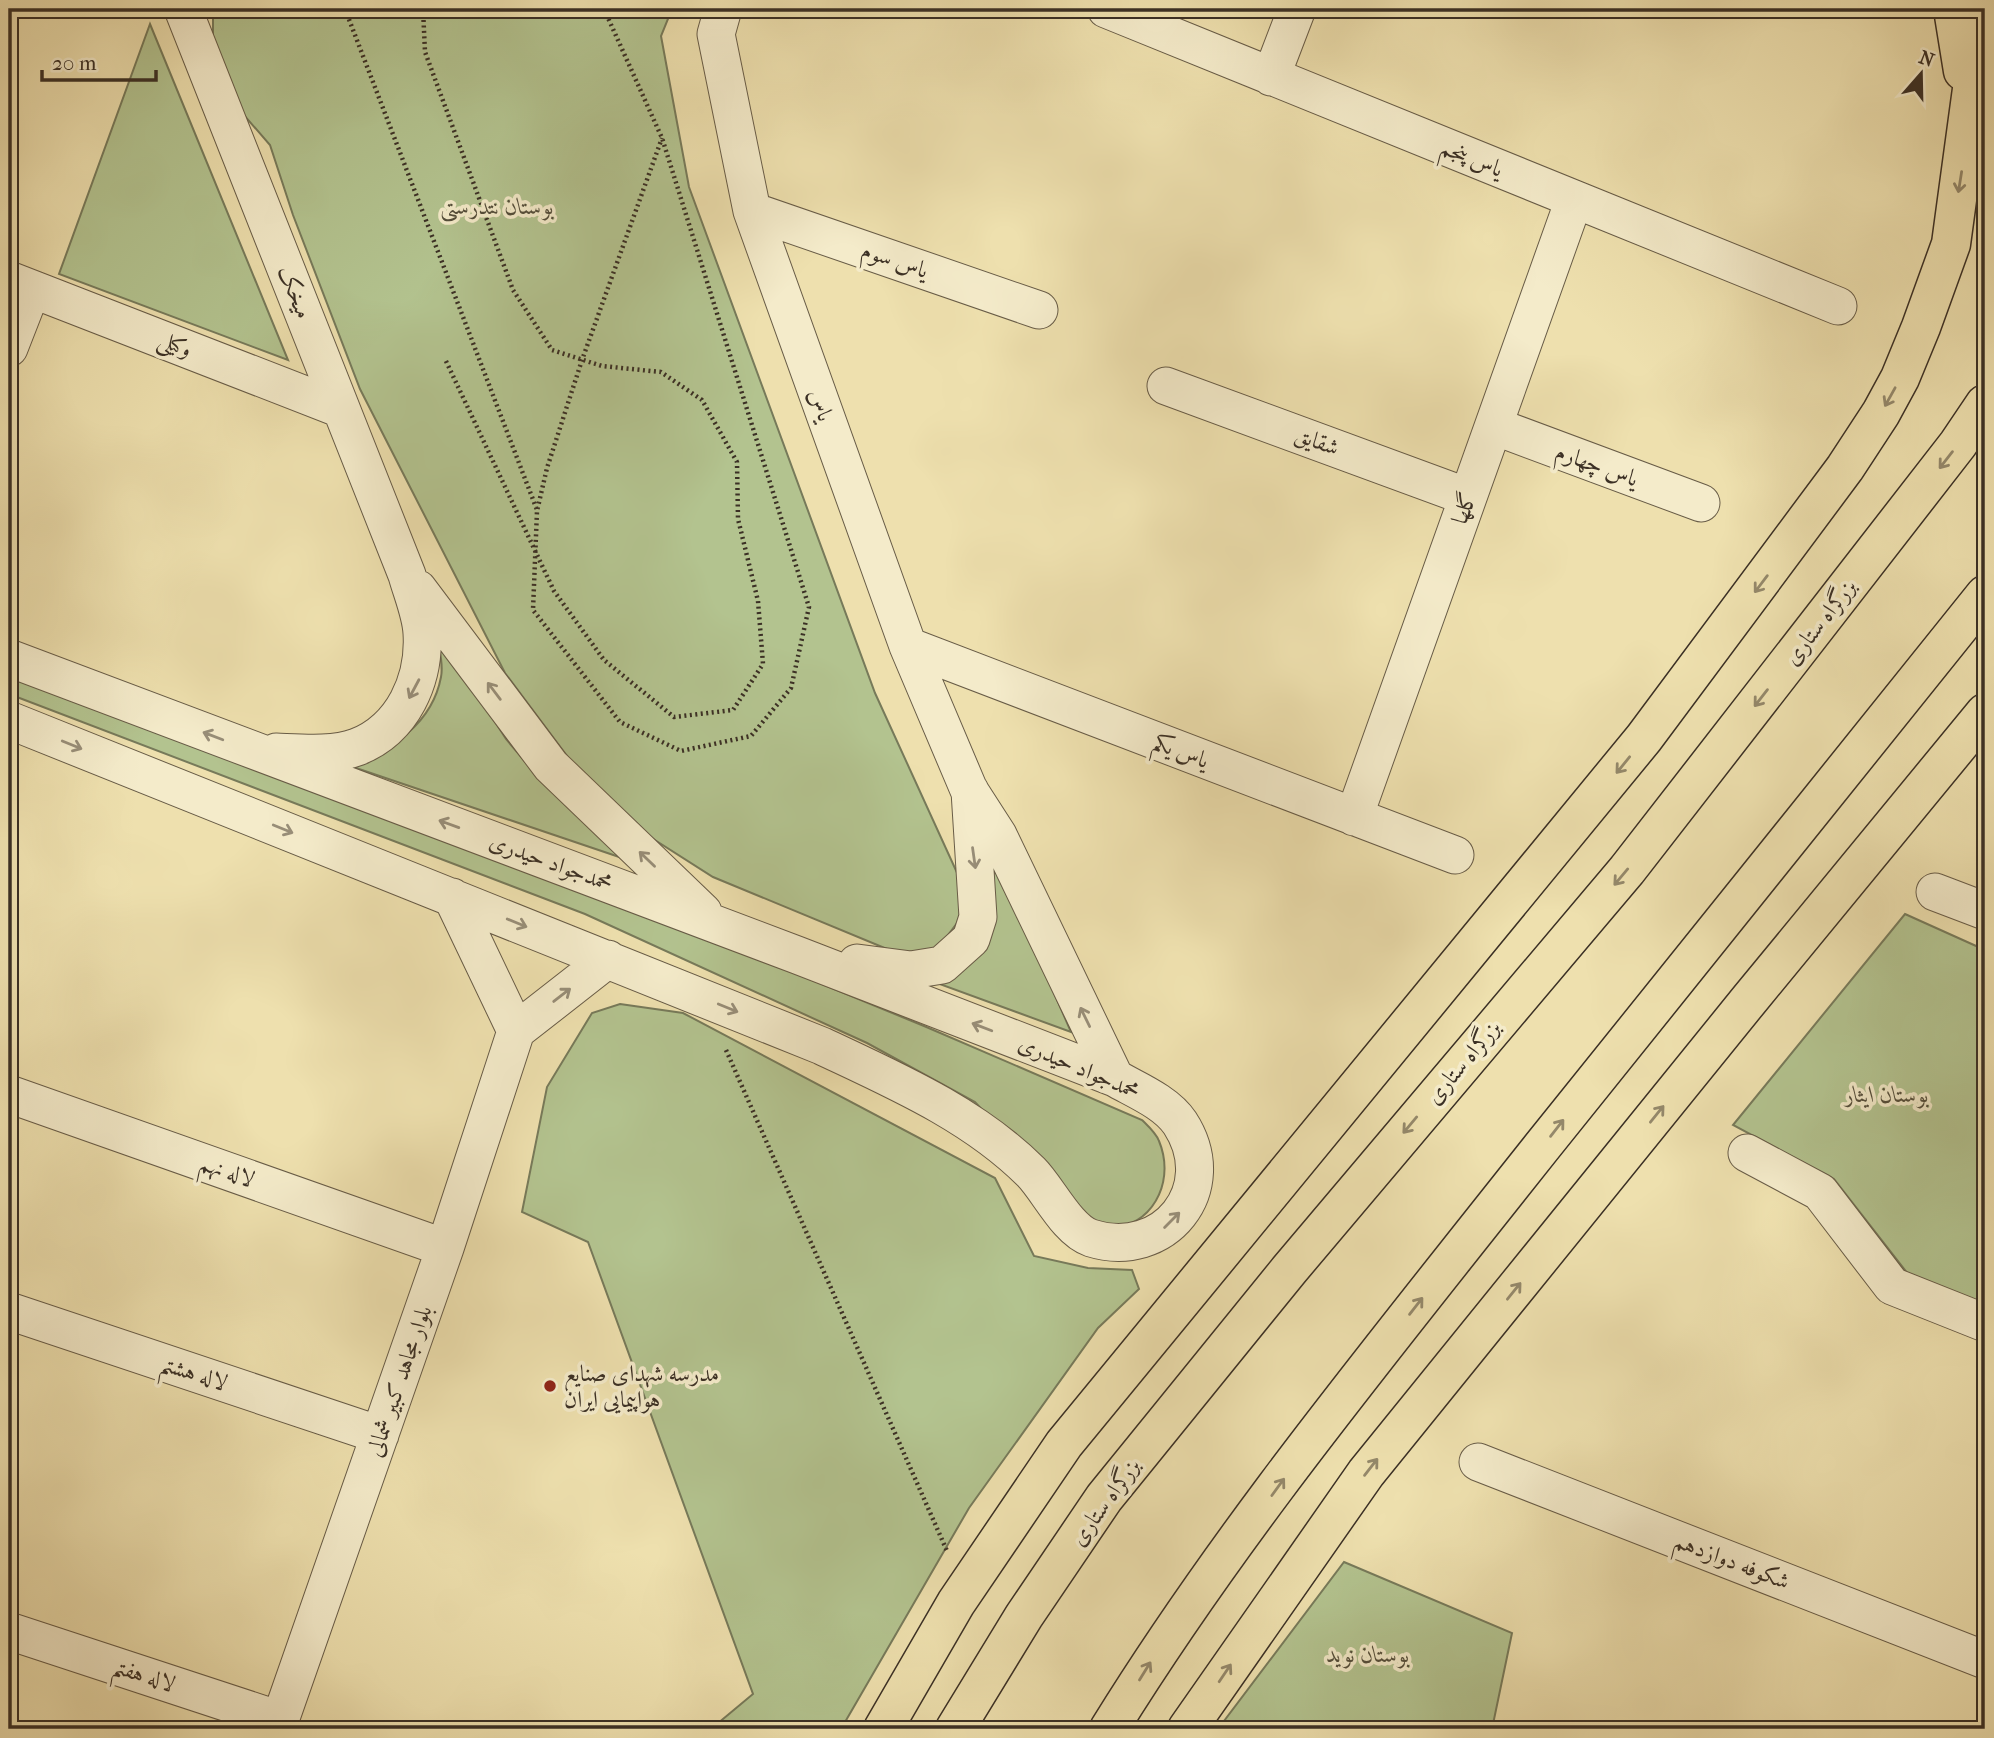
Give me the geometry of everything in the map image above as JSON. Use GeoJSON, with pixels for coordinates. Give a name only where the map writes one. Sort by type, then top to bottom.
{"type":"FeatureCollection","features":[{"type":"Feature","properties":{"kind":"highway"},"geometry":{"type":"LineString","coordinates":[[1953,9],[1970,114]]}},
{"type":"Feature","properties":{"kind":"highway"},"geometry":{"type":"LineString","coordinates":[[883,1729],[964,1590],[1064,1444],[1644,738],[1845,468],[1900,378],[1951,244],[1980,30],[1985,17]]}},
{"type":"Feature","properties":{"kind":"highway","name":"بزرگراه ستاری"},"geometry":{"type":"LineString","coordinates":[[955,1729],[1024,1616],[1104,1498],[1298,1259],[1627,870],[1958,444],[1985,404]]}},
{"type":"Feature","properties":{"kind":"highway"},"geometry":{"type":"LineString","coordinates":[[1109,1729],[1157,1651],[1362,1374],[1772,857],[1985,595]]}},
{"type":"Feature","properties":{"kind":"highway"},"geometry":{"type":"LineString","coordinates":[[1187,1729],[1366,1473],[1985,713]]}},
{"type":"Feature","properties":{"kind":"street","name":"میخک"},"geometry":{"type":"LineString","coordinates":[[183,9],[407,575]]}},
{"type":"Feature","properties":{"kind":"street","name":"یاس"},"geometry":{"type":"LineString","coordinates":[[723,9],[716,34],[752,211],[908,646],[970,790]]}},
{"type":"Feature","properties":{"kind":"street","name":"یاس پنجم"},"geometry":{"type":"LineString","coordinates":[[1107,9],[1839,306]]}},
{"type":"Feature","properties":{"kind":"street"},"geometry":{"type":"LineString","coordinates":[[1271,77],[1297,9]]}},
{"type":"Feature","properties":{"kind":"street","name":"گلها"},"geometry":{"type":"LineString","coordinates":[[1354,817],[1574,200]]}},
{"type":"Feature","properties":{"kind":"street","name":"یاس سوم"},"geometry":{"type":"LineString","coordinates":[[752,211],[1039,310]]}},
{"type":"Feature","properties":{"kind":"street","name":"وکیلی"},"geometry":{"type":"LineString","coordinates":[[20,285],[341,409]]}},
{"type":"Feature","properties":{"kind":"street"},"geometry":{"type":"LineString","coordinates":[[9,348],[20,285]]}},
{"type":"Feature","properties":{"kind":"street","name":"شقایق"},"geometry":{"type":"LineString","coordinates":[[1166,386],[1468,497]]}},
{"type":"Feature","properties":{"kind":"street","name":"یاس چهارم"},"geometry":{"type":"LineString","coordinates":[[1494,426],[1701,503]]}},
{"type":"Feature","properties":{"kind":"street"},"geometry":{"type":"LineString","coordinates":[[253,751],[309,753],[357,747],[397,721],[420,676],[422,631],[407,575]]}},
{"type":"Feature","properties":{"kind":"street"},"geometry":{"type":"LineString","coordinates":[[407,575],[551,766],[713,923]]}},
{"type":"Feature","properties":{"kind":"street","name":"یاس یکم"},"geometry":{"type":"LineString","coordinates":[[908,646],[1455,855]]}},
{"type":"Feature","properties":{"kind":"street","name":"محمدجواد حیدری"},"geometry":{"type":"LineString","coordinates":[[9,658],[713,923],[1115,1078],[1159,1103],[1178,1120],[1191,1143],[1195,1168],[1191,1193],[1179,1215],[1160,1233],[1137,1242],[1111,1244],[1086,1237],[1059,1209],[1031,1172],[989,1137],[918,1092],[822,1046],[9,720]]}},
{"type":"Feature","properties":{"kind":"street"},"geometry":{"type":"LineString","coordinates":[[797,955],[911,970],[942,965],[971,939],[978,917],[970,790]]}},
{"type":"Feature","properties":{"kind":"street"},"geometry":{"type":"LineString","coordinates":[[970,790],[998,835],[1115,1078]]}},
{"type":"Feature","properties":{"kind":"street"},"geometry":{"type":"LineString","coordinates":[[1935,892],[1985,911]]}},
{"type":"Feature","properties":{"kind":"street"},"geometry":{"type":"LineString","coordinates":[[452,897],[516,1031],[608,960]]}},
{"type":"Feature","properties":{"kind":"street","name":"بلوار مجاهد کبیر شمالی"},"geometry":{"type":"LineString","coordinates":[[279,1724],[445,1248],[516,1031]]}},
{"type":"Feature","properties":{"kind":"street","name":"لاله نهم"},"geometry":{"type":"LineString","coordinates":[[9,1094],[445,1248]]}},
{"type":"Feature","properties":{"kind":"street"},"geometry":{"type":"LineString","coordinates":[[1747,1153],[1820,1192],[1892,1286],[1985,1323]]}},
{"type":"Feature","properties":{"kind":"street","name":"لاله هشتم"},"geometry":{"type":"LineString","coordinates":[[9,1311],[380,1435]]}},
{"type":"Feature","properties":{"kind":"street","name":"شکوفه دوازدهم"},"geometry":{"type":"LineString","coordinates":[[1478,1462],[1985,1660]]}},
{"type":"Feature","properties":{"kind":"street","name":"لاله هفتم"},"geometry":{"type":"LineString","coordinates":[[9,1631],[279,1724]]}},
{"type":"Feature","properties":{"kind":"path"},"geometry":{"type":"LineString","coordinates":[[345,9],[537,511]]}},
{"type":"Feature","properties":{"kind":"path"},"geometry":{"type":"LineString","coordinates":[[423,9],[425,52],[513,290],[552,350],[601,366],[661,372],[702,400],[737,462],[738,519],[758,601],[763,664],[733,710],[674,717],[604,660],[554,592],[445,359]]}},
{"type":"Feature","properties":{"kind":"path"},"geometry":{"type":"LineString","coordinates":[[604,9],[662,138],[809,607],[791,688],[751,736],[681,751],[620,722],[533,610],[537,511],[547,468],[582,360],[662,138]]}},
{"type":"Feature","properties":{"kind":"path"},"geometry":{"type":"LineString","coordinates":[[704,998],[964,1590]]}},
{"type":"Feature","properties":{"kind":"green space","name":"بوستان نتدرستی"},"geometry":{"type":"Polygon","coordinates":[[[213,9],[672,9],[661,36],[689,187],[875,693],[959,877],[960,919],[936,951],[914,958],[713,877],[647,835],[576,768],[505,673],[360,389],[293,215],[270,145],[230,99],[213,39],[213,9]]]}},
{"type":"Feature","properties":{"kind":"green space"},"geometry":{"type":"Polygon","coordinates":[[[150,24],[288,360],[59,274],[150,24]]]}},
{"type":"Feature","properties":{"kind":"green space"},"geometry":{"type":"Polygon","coordinates":[[[435,628],[506,739],[539,778],[634,862],[353,767],[409,732],[429,708],[442,671],[435,628]]]}},
{"type":"Feature","properties":{"kind":"green space"},"geometry":{"type":"Polygon","coordinates":[[[9,670],[617,900],[924,1026],[1142,1120],[1156,1135],[1163,1155],[1165,1169],[1159,1195],[1143,1216],[1131,1223],[1114,1228],[1090,1225],[975,1102],[867,1043],[585,914],[9,694],[9,670]]]}},
{"type":"Feature","properties":{"kind":"green space"},"geometry":{"type":"Polygon","coordinates":[[[990,845],[1071,1032],[934,982],[990,845]]]}},
{"type":"Feature","properties":{"kind":"green space","name":"بوستان ایثار"},"geometry":{"type":"Polygon","coordinates":[[[1905,914],[1985,950],[1985,1304],[1908,1274],[1834,1179],[1733,1125],[1905,914]]]}},
{"type":"Feature","properties":{"kind":"green space"},"geometry":{"type":"Polygon","coordinates":[[[620,1004],[683,1013],[995,1178],[1034,1256],[1088,1268],[1132,1270],[1139,1289],[1098,1328],[969,1508],[841,1729],[711,1729],[753,1694],[588,1242],[522,1212],[547,1087],[592,1013],[620,1004]]]}},
{"type":"Feature","properties":{"kind":"green space","name":"بوستان نوید"},"geometry":{"type":"Polygon","coordinates":[[[1344,1562],[1512,1633],[1492,1729],[1218,1729],[1344,1562]]]}},
{"type":"Feature","properties":{"kind":"place","name":"مدرسه شهدای صنایع هواپیمایی ایران"},"geometry":{"type":"Point","coordinates":[550,1386]}}]}
